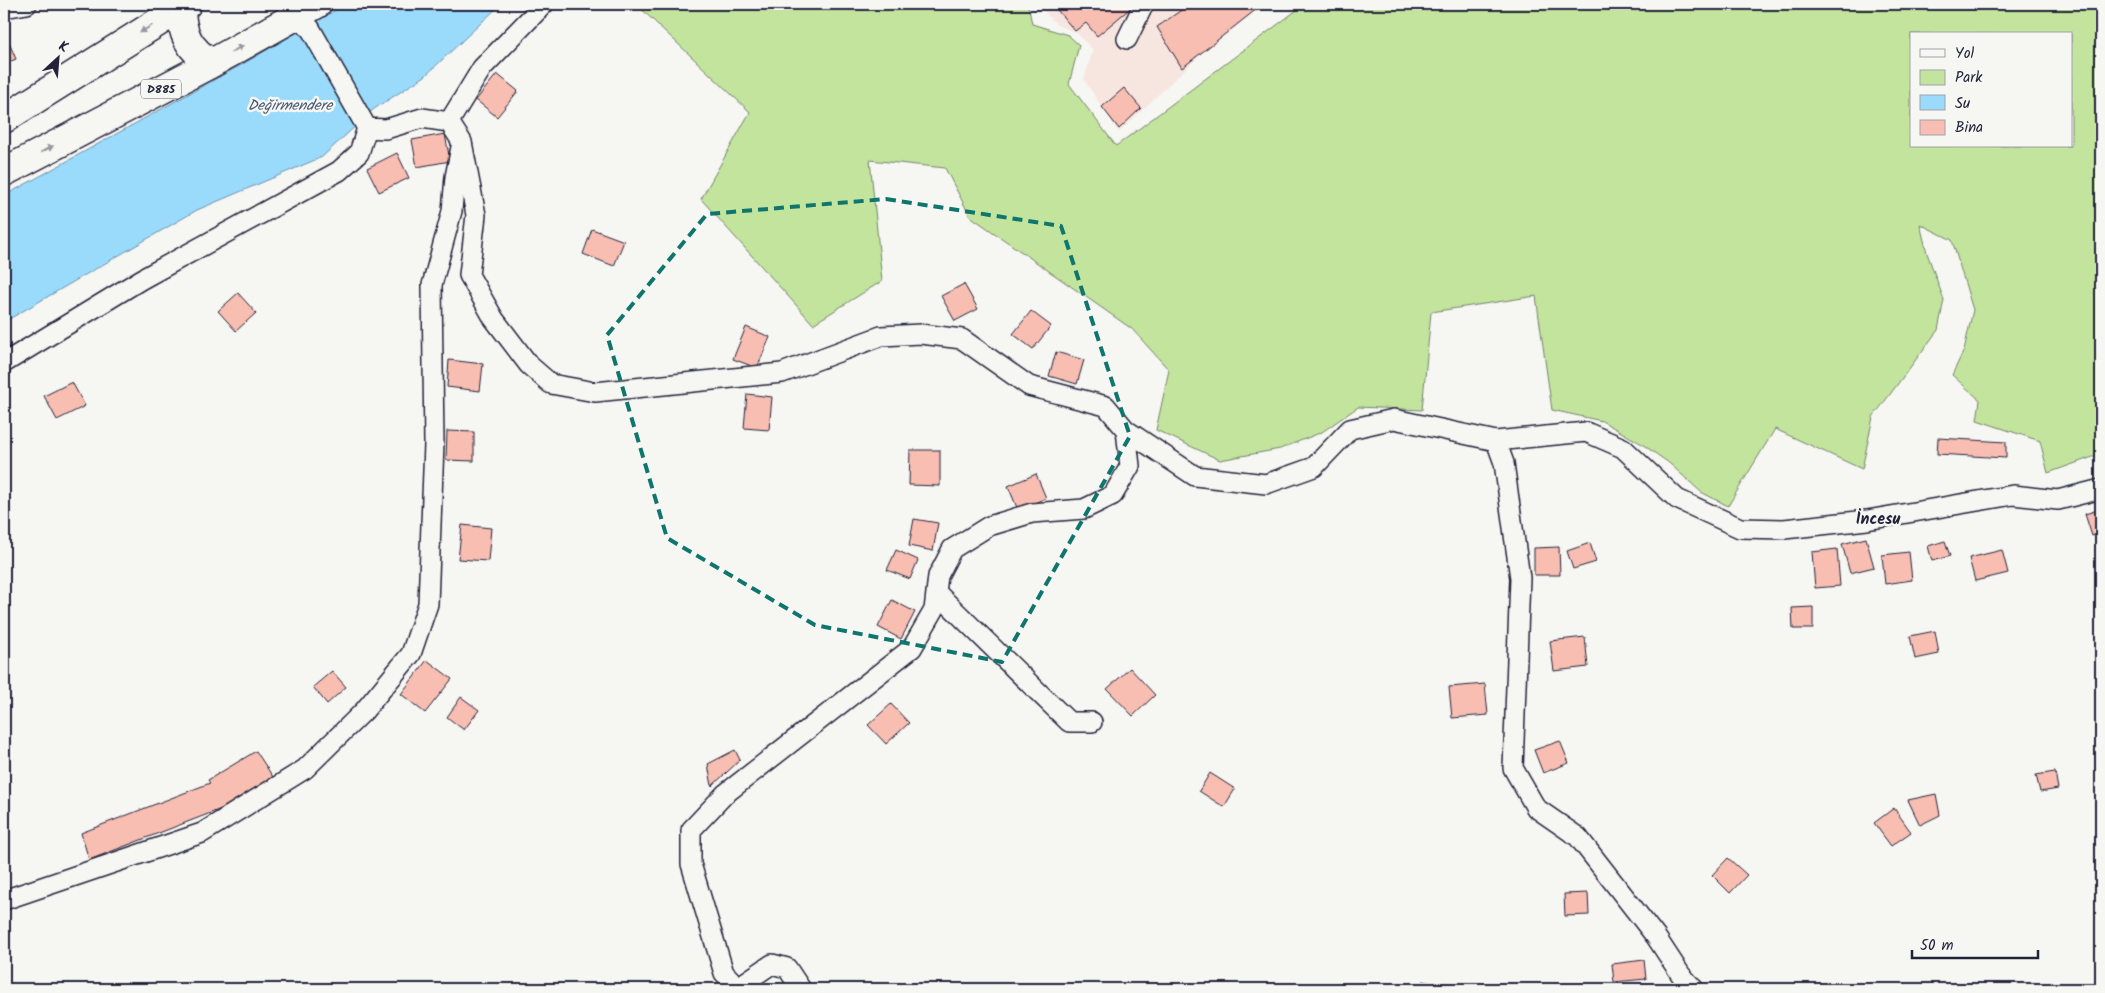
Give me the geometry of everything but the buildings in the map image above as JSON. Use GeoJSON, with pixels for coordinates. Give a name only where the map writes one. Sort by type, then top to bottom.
{"type":"FeatureCollection","features":[{"type":"Feature","properties":{"kind":"highway"},"geometry":{"type":"LineString","coordinates":[[182,5],[183,32],[189,44],[212,63]]}},
{"type":"Feature","properties":{"kind":"highway"},"geometry":{"type":"LineString","coordinates":[[4,119],[182,5]]}},
{"type":"Feature","properties":{"kind":"highway","name":"D885"},"geometry":{"type":"LineString","coordinates":[[4,172],[302,14]]}},
{"type":"Feature","properties":{"kind":"street"},"geometry":{"type":"LineString","coordinates":[[4,8],[27,4]]}},
{"type":"Feature","properties":{"kind":"street"},"geometry":{"type":"LineString","coordinates":[[449,122],[482,68],[544,4]]}},
{"type":"Feature","properties":{"kind":"street"},"geometry":{"type":"LineString","coordinates":[[1127,39],[1144,4]]}},
{"type":"Feature","properties":{"kind":"street"},"geometry":{"type":"LineString","coordinates":[[4,363],[142,279],[339,171],[359,153],[367,128],[302,14]]}},
{"type":"Feature","properties":{"kind":"street"},"geometry":{"type":"LineString","coordinates":[[367,128],[386,130],[422,118],[449,122],[462,142],[476,215],[469,275],[494,319],[529,365],[550,384],[595,392],[782,373],[881,336],[921,334],[962,340],[1029,386],[1106,406],[1126,430],[1195,476],[1266,484],[1314,467],[1350,429],[1394,419],[1496,441],[1586,432],[1623,448],[1677,499],[1740,528],[1784,529],[1867,520],[2013,495],[2058,500],[2101,488]]}},
{"type":"Feature","properties":{"kind":"street"},"geometry":{"type":"LineString","coordinates":[[4,900],[202,833],[305,769],[364,712],[411,654],[428,604],[434,444],[432,285],[452,211],[455,176],[462,142]]}},
{"type":"Feature","properties":{"kind":"street"},"geometry":{"type":"LineString","coordinates":[[800,989],[787,968],[772,964],[738,987],[724,973],[691,864],[691,830],[725,794],[912,648],[934,610],[938,576],[952,548],[989,526],[1032,513],[1084,509],[1113,496],[1130,466],[1126,430]]}},
{"type":"Feature","properties":{"kind":"street"},"geometry":{"type":"LineString","coordinates":[[1496,441],[1504,463],[1520,578],[1513,768],[1536,808],[1578,837],[1656,937],[1681,975],[1694,989]]}},
{"type":"Feature","properties":{"kind":"street"},"geometry":{"type":"LineString","coordinates":[[936,592],[1069,722],[1092,722]]}},
{"type":"Feature","properties":{"kind":"highlighted area"},"geometry":{"type":"Polygon","coordinates":[[[886,199],[1061,226],[1130,436],[1002,662],[815,625],[667,538],[607,335],[707,214],[886,199]]]}},
{"type":"Feature","properties":{"kind":"shaded area"},"geometry":{"type":"Polygon","coordinates":[[[1041,4],[1265,4],[1203,52],[1119,132],[1084,80],[1093,50],[1077,33],[1057,25],[1042,9],[1041,4]]]}},
{"type":"Feature","properties":{"kind":"green space"},"geometry":{"type":"Polygon","coordinates":[[[636,4],[1028,4],[1032,24],[1068,35],[1079,45],[1069,84],[1116,146],[1305,4],[2101,4],[2101,454],[2048,473],[2040,441],[1977,420],[1980,400],[1952,375],[1964,350],[1973,310],[1952,240],[1920,224],[1927,253],[1944,300],[1938,330],[1873,417],[1862,469],[1775,429],[1728,506],[1701,492],[1669,463],[1642,444],[1602,421],[1552,410],[1536,296],[1431,312],[1422,410],[1358,407],[1322,432],[1280,449],[1220,460],[1156,430],[1169,370],[1132,329],[970,216],[945,168],[870,160],[882,281],[813,324],[701,199],[750,112],[636,4]]]}},
{"type":"Feature","properties":{"kind":"water","name":"Değirmendere"},"geometry":{"type":"Polygon","coordinates":[[[346,4],[501,4],[425,76],[374,109],[322,157],[197,210],[4,322],[4,196],[241,65],[346,4]]]}},
{"type":"Feature","properties":{"kind":"district","name":"İncesu"},"geometry":{"type":"Point","coordinates":[1878,518]}}]}
